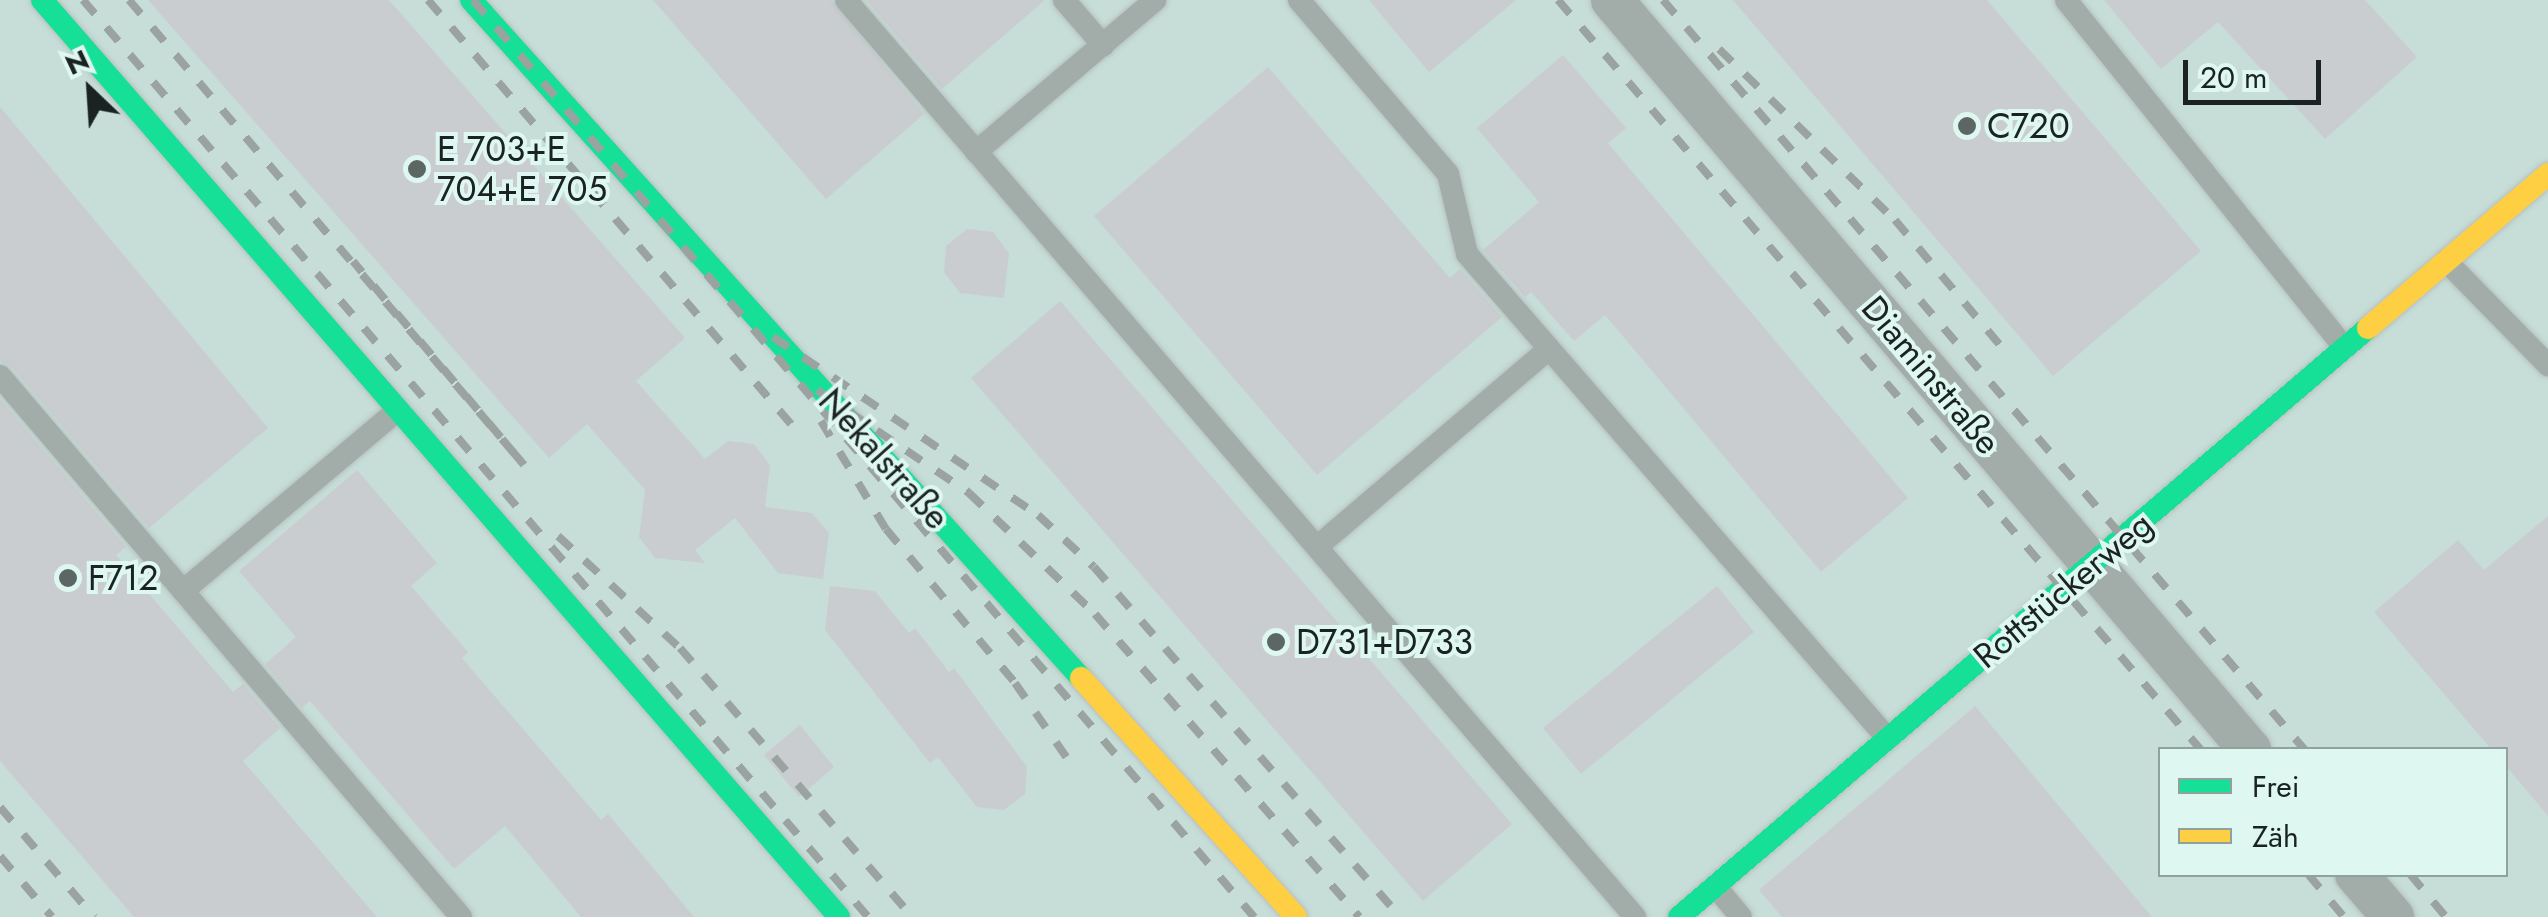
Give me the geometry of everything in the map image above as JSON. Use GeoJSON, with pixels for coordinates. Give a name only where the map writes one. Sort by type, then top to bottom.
{"type":"FeatureCollection","features":[{"type":"Feature","properties":{"kind":"street"},"geometry":{"type":"LineString","coordinates":[[42,0],[839,917]]}},
{"type":"Feature","properties":{"kind":"street","name":"Nekalstraße"},"geometry":{"type":"LineString","coordinates":[[472,0],[1296,917]]}},
{"type":"Feature","properties":{"kind":"street","name":"Diaminstraße"},"geometry":{"type":"LineString","coordinates":[[1612,0],[2247,747]]}},
{"type":"Feature","properties":{"kind":"street","name":"Rottstückerweg"},"geometry":{"type":"LineString","coordinates":[[1679,917],[2548,174]]}},
{"type":"Feature","properties":{"kind":"street"},"geometry":{"type":"LineString","coordinates":[[2359,877],[2392,917]]}},
{"type":"Feature","properties":{"kind":"lane"},"geometry":{"type":"LineString","coordinates":[[846,0],[1635,917]]}},
{"type":"Feature","properties":{"kind":"lane"},"geometry":{"type":"LineString","coordinates":[[1064,0],[1103,45]]}},
{"type":"Feature","properties":{"kind":"lane"},"geometry":{"type":"LineString","coordinates":[[976,152],[1155,0]]}},
{"type":"Feature","properties":{"kind":"lane"},"geometry":{"type":"LineString","coordinates":[[1299,0],[1448,174],[1467,254],[1888,740]]}},
{"type":"Feature","properties":{"kind":"lane"},"geometry":{"type":"LineString","coordinates":[[2066,0],[2344,347]]}},
{"type":"Feature","properties":{"kind":"lane"},"geometry":{"type":"LineString","coordinates":[[2446,261],[2548,365]]}},
{"type":"Feature","properties":{"kind":"lane"},"geometry":{"type":"LineString","coordinates":[[1318,546],[1549,348]]}},
{"type":"Feature","properties":{"kind":"lane"},"geometry":{"type":"LineString","coordinates":[[0,376],[461,917]]}},
{"type":"Feature","properties":{"kind":"lane"},"geometry":{"type":"LineString","coordinates":[[182,591],[398,410]]}},
{"type":"Feature","properties":{"kind":"lane"},"geometry":{"type":"LineString","coordinates":[[1716,886],[1741,917]]}},
{"type":"Feature","properties":{"kind":"shaded area"},"geometry":{"type":"Polygon","coordinates":[[[0,0],[2548,0],[2548,917],[0,917],[0,0]]]}},
{"type":"Feature","properties":{"kind":"building","name":"E 703+E 704+E 705"},"geometry":{"type":"Polygon","coordinates":[[[148,0],[389,0],[685,338],[636,381],[705,459],[728,441],[754,444],[770,465],[765,507],[812,513],[829,533],[823,579],[778,573],[735,518],[695,550],[705,563],[655,558],[639,537],[645,490],[587,424],[549,458],[148,0]]]}},
{"type":"Feature","properties":{"kind":"building"},"geometry":{"type":"Polygon","coordinates":[[[653,0],[831,0],[924,114],[826,199],[653,0]]]}},
{"type":"Feature","properties":{"kind":"building"},"geometry":{"type":"Polygon","coordinates":[[[866,0],[1045,0],[942,89],[866,0]]]}},
{"type":"Feature","properties":{"kind":"building"},"geometry":{"type":"Polygon","coordinates":[[[1369,0],[1516,0],[1429,72],[1369,0]]]}},
{"type":"Feature","properties":{"kind":"building","name":"C720"},"geometry":{"type":"Polygon","coordinates":[[[1733,0],[1987,0],[2201,251],[2053,376],[1733,0]]]}},
{"type":"Feature","properties":{"kind":"building"},"geometry":{"type":"Polygon","coordinates":[[[2104,0],[2365,0],[2417,57],[2325,139],[2218,22],[2161,69],[2104,0]]]}},
{"type":"Feature","properties":{"kind":"building"},"geometry":{"type":"Polygon","coordinates":[[[1563,55],[1626,128],[1608,143],[1908,498],[1821,572],[1605,315],[1574,341],[1531,292],[1525,297],[1483,250],[1539,202],[1477,128],[1563,55]]]}},
{"type":"Feature","properties":{"kind":"building"},"geometry":{"type":"Polygon","coordinates":[[[1268,67],[1450,278],[1460,269],[1502,317],[1317,475],[1094,216],[1268,67]]]}},
{"type":"Feature","properties":{"kind":"building"},"geometry":{"type":"Polygon","coordinates":[[[0,107],[268,428],[149,528],[11,366],[0,361],[0,107]]]}},
{"type":"Feature","properties":{"kind":"building"},"geometry":{"type":"Polygon","coordinates":[[[967,229],[993,232],[1009,253],[1004,298],[960,293],[944,272],[946,246],[967,229]]]}},
{"type":"Feature","properties":{"kind":"building","name":"D731+D733"},"geometry":{"type":"Polygon","coordinates":[[[1060,301],[1512,824],[1423,901],[971,378],[1060,301]]]}},
{"type":"Feature","properties":{"kind":"building","name":"F712"},"geometry":{"type":"Polygon","coordinates":[[[0,399],[126,547],[116,555],[233,692],[243,684],[280,728],[243,761],[377,917],[134,917],[0,761],[0,399]]]}},
{"type":"Feature","properties":{"kind":"building"},"geometry":{"type":"Polygon","coordinates":[[[357,470],[437,563],[411,586],[468,652],[462,658],[601,820],[608,814],[694,917],[581,917],[505,826],[454,869],[310,701],[302,708],[265,664],[296,637],[239,571],[357,470]]]}},
{"type":"Feature","properties":{"kind":"building"},"geometry":{"type":"Polygon","coordinates":[[[2548,516],[2548,816],[2508,768],[2508,747],[2489,747],[2374,612],[2458,540],[2484,570],[2548,516]]]}},
{"type":"Feature","properties":{"kind":"building"},"geometry":{"type":"Polygon","coordinates":[[[830,586],[875,591],[909,633],[915,628],[949,672],[954,668],[1027,767],[1025,794],[1004,810],[977,807],[938,757],[930,763],[825,630],[830,586]]]}},
{"type":"Feature","properties":{"kind":"building"},"geometry":{"type":"Polygon","coordinates":[[[1717,586],[1754,632],[1581,774],[1543,728],[1717,586]]]}},
{"type":"Feature","properties":{"kind":"building"},"geometry":{"type":"Polygon","coordinates":[[[1975,706],[2152,917],[1782,917],[1759,890],[1975,706]]]}},
{"type":"Feature","properties":{"kind":"building"},"geometry":{"type":"Polygon","coordinates":[[[800,725],[834,767],[799,797],[764,755],[800,725]]]}},
{"type":"Feature","properties":{"kind":"railway"},"geometry":{"type":"LineString","coordinates":[[83,0],[868,917]]}},
{"type":"Feature","properties":{"kind":"railway"},"geometry":{"type":"LineString","coordinates":[[129,0],[524,465],[353,261]]}},
{"type":"Feature","properties":{"kind":"railway"},"geometry":{"type":"LineString","coordinates":[[428,0],[802,437]]}},
{"type":"Feature","properties":{"kind":"railway"},"geometry":{"type":"LineString","coordinates":[[473,0],[1254,917]]}},
{"type":"Feature","properties":{"kind":"railway"},"geometry":{"type":"LineString","coordinates":[[1558,0],[2198,747]]}},
{"type":"Feature","properties":{"kind":"railway"},"geometry":{"type":"LineString","coordinates":[[1663,0],[2302,747]]}},
{"type":"Feature","properties":{"kind":"railway"},"geometry":{"type":"LineString","coordinates":[[1719,49],[1895,220],[2004,350]]}},
{"type":"Feature","properties":{"kind":"railway"},"geometry":{"type":"LineString","coordinates":[[773,337],[1038,515],[1094,567],[1400,917]]}},
{"type":"Feature","properties":{"kind":"railway"},"geometry":{"type":"LineString","coordinates":[[817,390],[969,493],[1095,614],[1359,917]]}},
{"type":"Feature","properties":{"kind":"railway"},"geometry":{"type":"LineString","coordinates":[[821,421],[886,529],[1015,683],[1076,771]]}},
{"type":"Feature","properties":{"kind":"railway"},"geometry":{"type":"LineString","coordinates":[[558,536],[680,648],[912,917]]}},
{"type":"Feature","properties":{"kind":"railway"},"geometry":{"type":"LineString","coordinates":[[0,807],[94,917]]}},
{"type":"Feature","properties":{"kind":"railway"},"geometry":{"type":"LineString","coordinates":[[0,856],[52,917]]}},
{"type":"Feature","properties":{"kind":"railway"},"geometry":{"type":"LineString","coordinates":[[2311,877],[2344,917]]}},
{"type":"Feature","properties":{"kind":"railway"},"geometry":{"type":"LineString","coordinates":[[2413,877],[2446,917]]}},
{"type":"Feature","properties":{"kind":"traffic: fast"},"geometry":{"type":"LineString","coordinates":[[42,0],[839,917]]}},
{"type":"Feature","properties":{"kind":"traffic: fast"},"geometry":{"type":"LineString","coordinates":[[471,0],[1081,678]]}},
{"type":"Feature","properties":{"kind":"traffic: fast"},"geometry":{"type":"LineString","coordinates":[[1679,917],[2368,328]]}},
{"type":"Feature","properties":{"kind":"traffic: slow"},"geometry":{"type":"LineString","coordinates":[[2368,328],[2548,174]]}},
{"type":"Feature","properties":{"kind":"traffic: slow"},"geometry":{"type":"LineString","coordinates":[[1081,678],[1296,917]]}},
{"type":"Feature","properties":{"kind":"place","name":"C720"},"geometry":{"type":"Point","coordinates":[1967,126]}},
{"type":"Feature","properties":{"kind":"place","name":"E 703+E 704+E 705"},"geometry":{"type":"Point","coordinates":[417,169]}},
{"type":"Feature","properties":{"kind":"place","name":"F712"},"geometry":{"type":"Point","coordinates":[68,578]}},
{"type":"Feature","properties":{"kind":"place","name":"D731+D733"},"geometry":{"type":"Point","coordinates":[1276,642]}}]}
